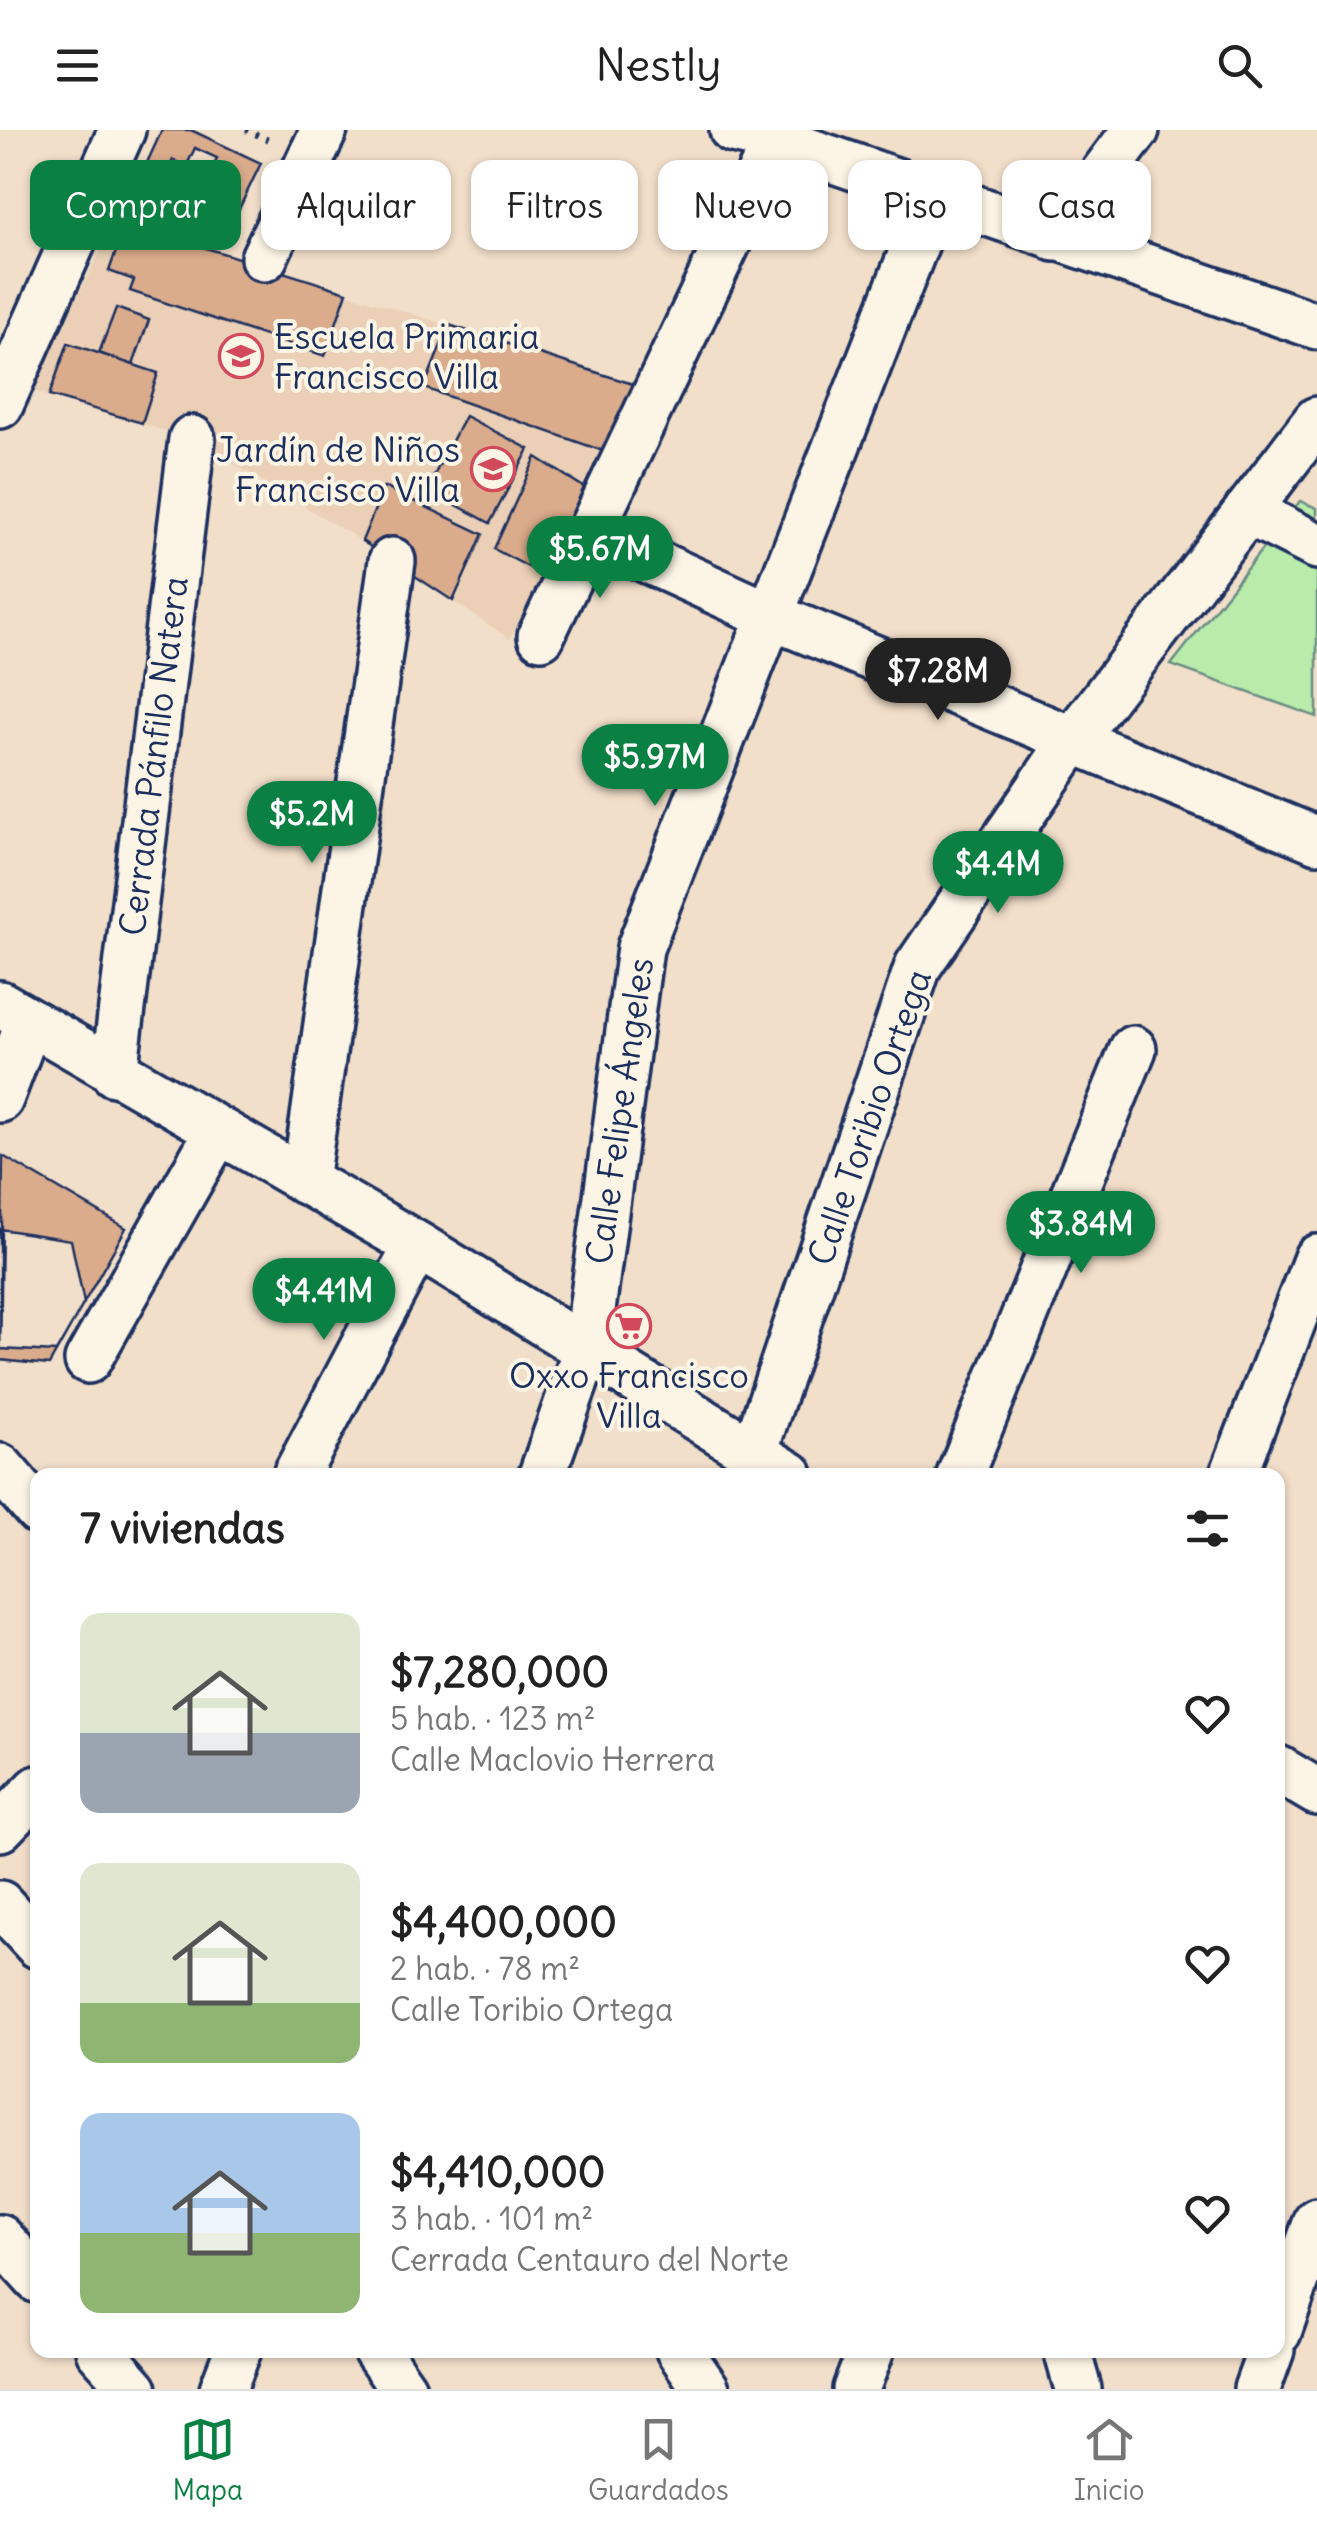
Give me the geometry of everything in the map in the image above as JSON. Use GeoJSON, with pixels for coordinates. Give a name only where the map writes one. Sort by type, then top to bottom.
{"type":"FeatureCollection","features":[{"type":"Feature","properties":{"kind":"street"},"geometry":{"type":"LineString","coordinates":[[0,406],[122,130]]}},
{"type":"Feature","properties":{"kind":"street"},"geometry":{"type":"LineString","coordinates":[[264,258],[324,130]]}},
{"type":"Feature","properties":{"kind":"street"},"geometry":{"type":"LineString","coordinates":[[1114,160],[1136,130]]}},
{"type":"Feature","properties":{"kind":"street"},"geometry":{"type":"LineString","coordinates":[[542,636],[590,534],[755,135],[848,165]]}},
{"type":"Feature","properties":{"kind":"street","name":"Calle Felipe Ángeles"},"geometry":{"type":"LineString","coordinates":[[544,1468],[587,1348],[640,948],[914,250]]}},
{"type":"Feature","properties":{"kind":"street"},"geometry":{"type":"LineString","coordinates":[[1091,250],[1317,326]]}},
{"type":"Feature","properties":{"kind":"street","name":"Calle Toribio Ortega"},"geometry":{"type":"LineString","coordinates":[[772,1464],[918,966],[1074,738],[1317,420]]}},
{"type":"Feature","properties":{"kind":"street","name":"Cerrada Pánfilo Natera"},"geometry":{"type":"LineString","coordinates":[[114,1073],[192,439]]}},
{"type":"Feature","properties":{"kind":"street"},"geometry":{"type":"LineString","coordinates":[[1247,512],[1317,546]]}},
{"type":"Feature","properties":{"kind":"street"},"geometry":{"type":"LineString","coordinates":[[590,534],[771,616],[1317,840]]}},
{"type":"Feature","properties":{"kind":"street"},"geometry":{"type":"LineString","coordinates":[[305,1181],[392,561]]}},
{"type":"Feature","properties":{"kind":"street"},"geometry":{"type":"LineString","coordinates":[[0,1098],[15,1013],[417,1245],[772,1464]]}},
{"type":"Feature","properties":{"kind":"street"},"geometry":{"type":"LineString","coordinates":[[963,1468],[1132,1049]]}},
{"type":"Feature","properties":{"kind":"street"},"geometry":{"type":"LineString","coordinates":[[88,1360],[218,1131]]}},
{"type":"Feature","properties":{"kind":"street"},"geometry":{"type":"LineString","coordinates":[[300,1468],[417,1245]]}},
{"type":"Feature","properties":{"kind":"street"},"geometry":{"type":"LineString","coordinates":[[1237,1468],[1317,1258]]}},
{"type":"Feature","properties":{"kind":"street"},"geometry":{"type":"LineString","coordinates":[[0,1467],[30,1502]]}},
{"type":"Feature","properties":{"kind":"street"},"geometry":{"type":"LineString","coordinates":[[1285,1773],[1317,1792]]}},
{"type":"Feature","properties":{"kind":"street"},"geometry":{"type":"LineString","coordinates":[[0,1828],[30,1797]]}},
{"type":"Feature","properties":{"kind":"street"},"geometry":{"type":"LineString","coordinates":[[0,1904],[30,1937]]}},
{"type":"Feature","properties":{"kind":"street"},"geometry":{"type":"LineString","coordinates":[[1285,2318],[1309,2268],[1317,2221]]}},
{"type":"Feature","properties":{"kind":"street"},"geometry":{"type":"LineString","coordinates":[[0,2238],[30,2271]]}},
{"type":"Feature","properties":{"kind":"street"},"geometry":{"type":"LineString","coordinates":[[106,2358],[134,2389]]}},
{"type":"Feature","properties":{"kind":"street"},"geometry":{"type":"LineString","coordinates":[[224,2389],[235,2358]]}},
{"type":"Feature","properties":{"kind":"street"},"geometry":{"type":"LineString","coordinates":[[382,2358],[403,2389]]}},
{"type":"Feature","properties":{"kind":"street"},"geometry":{"type":"LineString","coordinates":[[685,2358],[706,2389]]}},
{"type":"Feature","properties":{"kind":"street"},"geometry":{"type":"LineString","coordinates":[[1070,2358],[1078,2389]]}},
{"type":"Feature","properties":{"kind":"street"},"geometry":{"type":"LineString","coordinates":[[1256,2389],[1268,2358]]}},
{"type":"Feature","properties":{"kind":"shaded area"},"geometry":{"type":"Polygon","coordinates":[[[101,250],[211,250],[636,385],[510,639],[362,541],[192,439],[29,390],[101,250]]]}},
{"type":"Feature","properties":{"kind":"green space"},"geometry":{"type":"Polygon","coordinates":[[[1300,501],[1317,508],[1317,717],[1171,665],[1300,501]]]}},
{"type":"Feature","properties":{"kind":"building"},"geometry":{"type":"Polygon","coordinates":[[[162,130],[191,130],[261,163],[241,205],[241,160],[216,160],[195,148],[189,160],[148,160],[162,130]]]}},
{"type":"Feature","properties":{"kind":"building"},"geometry":{"type":"Polygon","coordinates":[[[116,250],[212,250],[347,292],[325,356],[130,291],[134,280],[109,271],[116,250]]]}},
{"type":"Feature","properties":{"kind":"building"},"geometry":{"type":"Polygon","coordinates":[[[116,308],[149,320],[133,365],[99,353],[116,308]]]}},
{"type":"Feature","properties":{"kind":"building"},"geometry":{"type":"Polygon","coordinates":[[[449,325],[636,385],[603,451],[424,388],[449,325]]]}},
{"type":"Feature","properties":{"kind":"building"},"geometry":{"type":"Polygon","coordinates":[[[68,343],[158,373],[142,423],[49,396],[68,343]]]}},
{"type":"Feature","properties":{"kind":"building"},"geometry":{"type":"Polygon","coordinates":[[[465,416],[529,449],[490,523],[427,489],[465,416]]]}},
{"type":"Feature","properties":{"kind":"building"},"geometry":{"type":"Polygon","coordinates":[[[536,457],[585,488],[542,574],[494,549],[536,457]]]}},
{"type":"Feature","properties":{"kind":"building"},"geometry":{"type":"Polygon","coordinates":[[[384,487],[483,534],[453,601],[362,541],[384,487]]]}},
{"type":"Feature","properties":{"kind":"building"},"geometry":{"type":"Polygon","coordinates":[[[3,1156],[126,1228],[49,1365],[0,1360],[3,1156]]]}},
{"type":"Feature","properties":{"kind":"building"},"geometry":{"type":"Polygon","coordinates":[[[0,1229],[71,1240],[84,1303],[56,1352],[0,1349],[0,1229]]]}},
{"type":"Feature","properties":{"kind":"place","name":"Escuela Primaria Francisco Villa"},"geometry":{"type":"Point","coordinates":[241,356]}},
{"type":"Feature","properties":{"kind":"place","name":"Jardín de Niños Francisco Villa"},"geometry":{"type":"Point","coordinates":[493,469]}},
{"type":"Feature","properties":{"kind":"place","name":"Oxxo Francisco Villa"},"geometry":{"type":"Point","coordinates":[629,1326]}}]}
